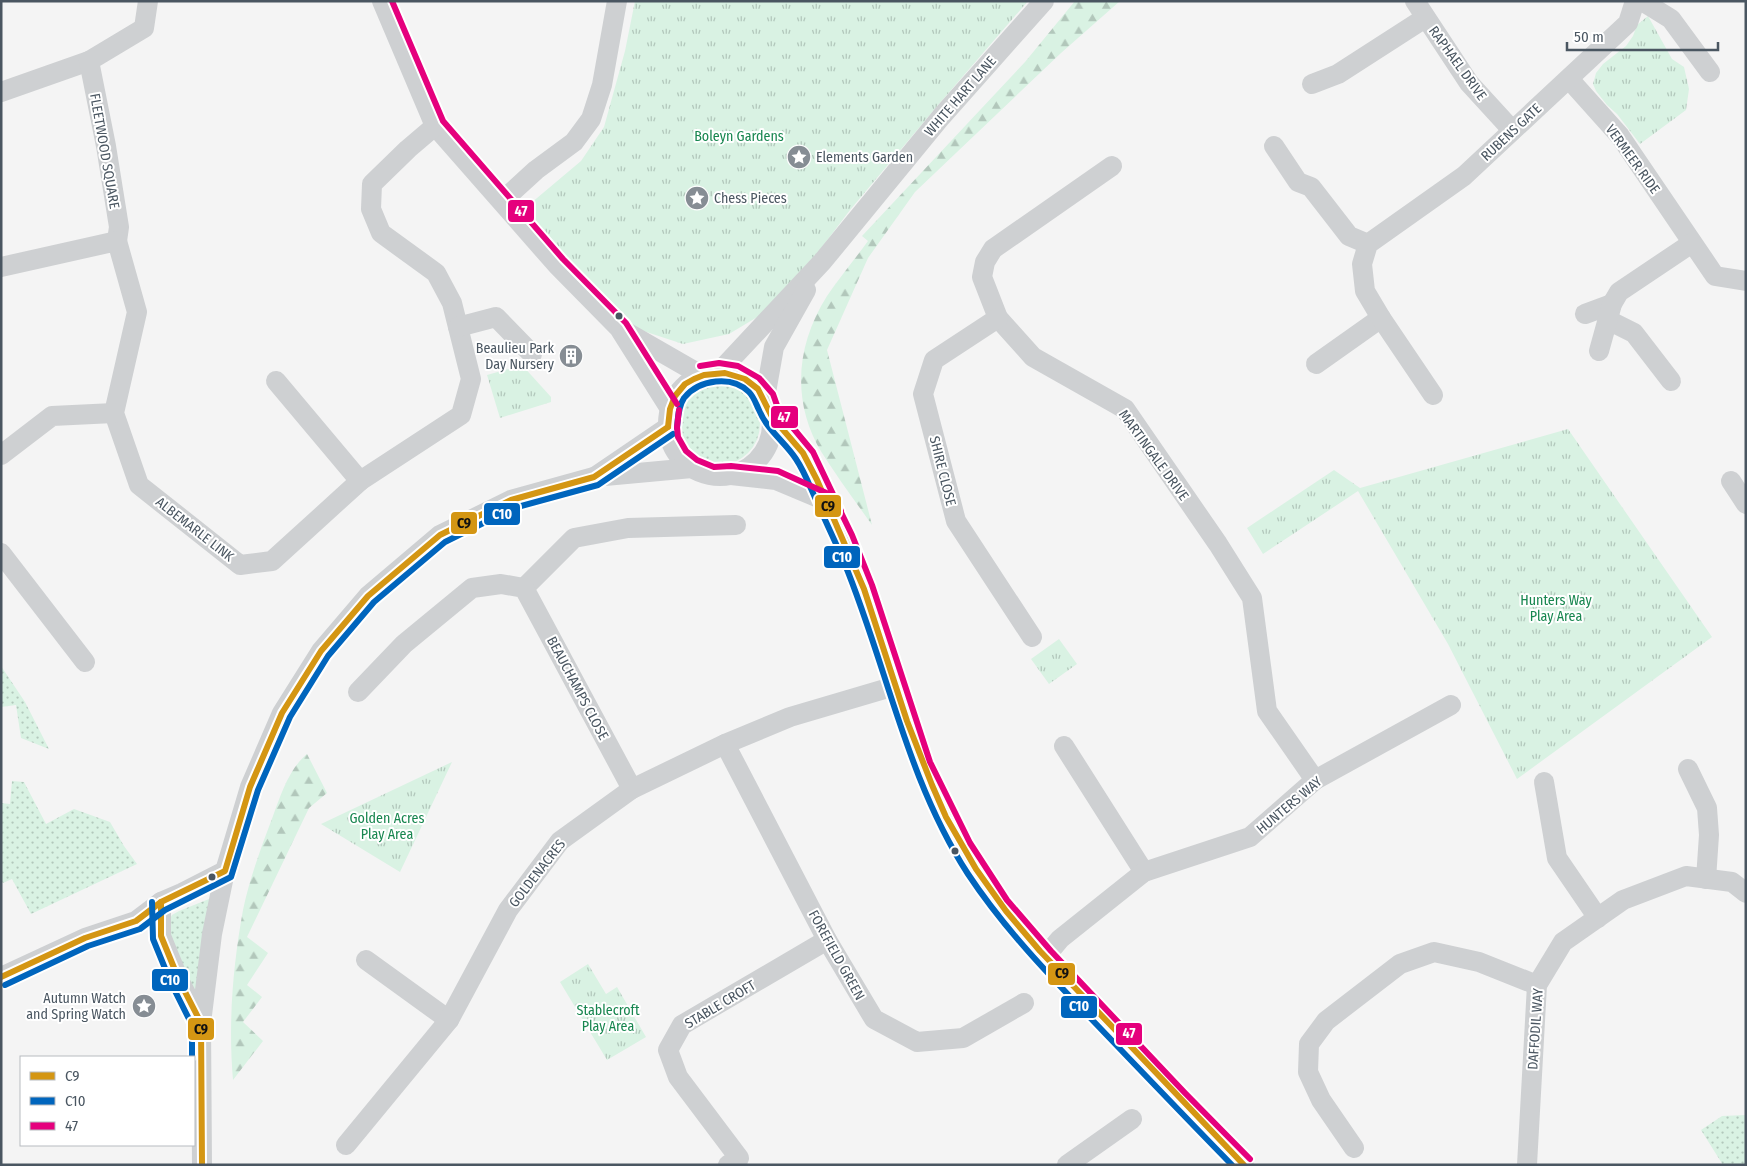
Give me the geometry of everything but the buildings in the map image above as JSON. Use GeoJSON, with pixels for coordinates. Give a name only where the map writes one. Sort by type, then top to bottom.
{"type":"FeatureCollection","features":[{"type":"Feature","properties":{"kind":"street"},"geometry":{"type":"LineString","coordinates":[[1,92],[89,61],[144,28],[148,1]]}},
{"type":"Feature","properties":{"kind":"street"},"geometry":{"type":"LineString","coordinates":[[382,1],[435,126],[557,265],[619,328],[669,418]]}},
{"type":"Feature","properties":{"kind":"street"},"geometry":{"type":"LineString","coordinates":[[502,202],[536,170],[574,142],[591,119],[602,84],[617,1]]}},
{"type":"Feature","properties":{"kind":"street","name":"WHITE HART LANE"},"geometry":{"type":"LineString","coordinates":[[710,373],[822,262],[941,117],[1044,1]]}},
{"type":"Feature","properties":{"kind":"street","name":"RUBENS GATE"},"geometry":{"type":"LineString","coordinates":[[1368,244],[1464,176],[1628,23],[1635,1]]}},
{"type":"Feature","properties":{"kind":"street"},"geometry":{"type":"LineString","coordinates":[[1642,1],[1671,19],[1710,72]]}},
{"type":"Feature","properties":{"kind":"street","name":"RAPHAEL DRIVE"},"geometry":{"type":"LineString","coordinates":[[1312,84],[1338,74],[1420,10],[1469,82],[1512,130]]}},
{"type":"Feature","properties":{"kind":"street","name":"FLEETWOOD SQUARE"},"geometry":{"type":"LineString","coordinates":[[89,61],[106,146],[119,227],[117,241]]}},
{"type":"Feature","properties":{"kind":"street","name":"VERMEER RIDE"},"geometry":{"type":"LineString","coordinates":[[1569,79],[1620,136],[1715,276],[1746,281]]}},
{"type":"Feature","properties":{"kind":"street","name":"ALBEMARLE LINK"},"geometry":{"type":"LineString","coordinates":[[114,413],[139,485],[240,564],[272,561],[360,481],[462,415],[471,379],[452,303],[436,273],[381,233],[371,209],[372,184],[435,126]]}},
{"type":"Feature","properties":{"kind":"street"},"geometry":{"type":"LineString","coordinates":[[1274,146],[1298,182],[1311,187],[1348,236],[1368,244],[1362,264],[1365,292],[1433,395]]}},
{"type":"Feature","properties":{"kind":"street","name":"MARTINGALE DRIVE"},"geometry":{"type":"LineString","coordinates":[[1112,166],[994,249],[985,262],[982,276],[998,318],[1033,357],[1125,409],[1208,529],[1252,598],[1267,711],[1315,780]]}},
{"type":"Feature","properties":{"kind":"street"},"geometry":{"type":"LineString","coordinates":[[1,268],[117,241],[137,312],[114,413],[52,416],[1,455]]}},
{"type":"Feature","properties":{"kind":"street"},"geometry":{"type":"LineString","coordinates":[[1599,350],[1610,312],[1619,292],[1692,243]]}},
{"type":"Feature","properties":{"kind":"street","name":"WHITE HART LANE"},"geometry":{"type":"LineString","coordinates":[[768,407],[774,347],[822,262]]}},
{"type":"Feature","properties":{"kind":"street"},"geometry":{"type":"LineString","coordinates":[[1585,314],[1610,312],[1634,332],[1672,381]]}},
{"type":"Feature","properties":{"kind":"street"},"geometry":{"type":"LineString","coordinates":[[458,327],[496,317],[532,354]]}},
{"type":"Feature","properties":{"kind":"street","name":"SHIRE CLOSE"},"geometry":{"type":"LineString","coordinates":[[998,318],[934,360],[923,394],[956,521],[1032,637]]}},
{"type":"Feature","properties":{"kind":"street"},"geometry":{"type":"LineString","coordinates":[[1316,364],[1382,318]]}},
{"type":"Feature","properties":{"kind":"street"},"geometry":{"type":"LineString","coordinates":[[619,328],[710,373],[737,375],[753,384],[805,456],[844,538],[864,588],[922,765],[962,847],[1000,905],[1045,957],[1244,1165]]}},
{"type":"Feature","properties":{"kind":"street"},"geometry":{"type":"LineString","coordinates":[[710,373],[686,384],[678,393],[669,418],[670,440],[679,456],[692,468],[713,476],[732,475],[776,480],[826,501]]}},
{"type":"Feature","properties":{"kind":"street"},"geometry":{"type":"LineString","coordinates":[[276,381],[360,481]]}},
{"type":"Feature","properties":{"kind":"street"},"geometry":{"type":"LineString","coordinates":[[732,475],[741,472],[756,462],[766,447],[771,433],[768,407]]}},
{"type":"Feature","properties":{"kind":"street"},"geometry":{"type":"LineString","coordinates":[[594,477],[669,418]]}},
{"type":"Feature","properties":{"kind":"street"},"geometry":{"type":"LineString","coordinates":[[202,1165],[201,1024],[212,934],[225,871],[250,787],[282,713],[321,651],[368,596],[440,535],[511,500],[594,477],[692,468]]}},
{"type":"Feature","properties":{"kind":"street"},"geometry":{"type":"LineString","coordinates":[[1731,481],[1746,504]]}},
{"type":"Feature","properties":{"kind":"street"},"geometry":{"type":"LineString","coordinates":[[358,692],[404,644],[472,588],[501,584],[524,588],[574,538],[628,528],[736,524]]}},
{"type":"Feature","properties":{"kind":"street"},"geometry":{"type":"LineString","coordinates":[[1,553],[85,662]]}},
{"type":"Feature","properties":{"kind":"street","name":"BEAUCHAMPS CLOSE"},"geometry":{"type":"LineString","coordinates":[[524,588],[632,789]]}},
{"type":"Feature","properties":{"kind":"street","name":"GOLDENACRES"},"geometry":{"type":"LineString","coordinates":[[346,1145],[449,1020],[508,910],[560,841],[632,789],[725,744],[790,717],[895,686]]}},
{"type":"Feature","properties":{"kind":"street","name":"HUNTERS WAY"},"geometry":{"type":"LineString","coordinates":[[1045,957],[1060,939],[1144,872],[1250,837],[1315,780],[1451,704]]}},
{"type":"Feature","properties":{"kind":"street","name":"FOREFIELD GREEN"},"geometry":{"type":"LineString","coordinates":[[725,744],[827,940],[874,1019],[917,1042],[963,1038],[1024,1003]]}},
{"type":"Feature","properties":{"kind":"street"},"geometry":{"type":"LineString","coordinates":[[1064,746],[1144,872]]}},
{"type":"Feature","properties":{"kind":"street"},"geometry":{"type":"LineString","coordinates":[[1688,769],[1707,808],[1709,835],[1706,879]]}},
{"type":"Feature","properties":{"kind":"street"},"geometry":{"type":"LineString","coordinates":[[1544,782],[1557,858],[1598,918]]}},
{"type":"Feature","properties":{"kind":"street"},"geometry":{"type":"LineString","coordinates":[[1,977],[85,938],[136,922],[162,902],[225,871]]}},
{"type":"Feature","properties":{"kind":"street","name":"DAFFODIL WAY"},"geometry":{"type":"LineString","coordinates":[[1527,1165],[1536,985],[1564,942],[1623,900],[1686,876],[1732,882],[1746,893]]}},
{"type":"Feature","properties":{"kind":"street"},"geometry":{"type":"LineString","coordinates":[[162,902],[161,936],[179,980],[201,1024]]}},
{"type":"Feature","properties":{"kind":"street","name":"STABLE CROFT"},"geometry":{"type":"LineString","coordinates":[[728,1165],[739,1158],[678,1077],[668,1050],[682,1025],[827,940]]}},
{"type":"Feature","properties":{"kind":"street"},"geometry":{"type":"LineString","coordinates":[[1354,1148],[1321,1100],[1308,1072],[1310,1044],[1326,1021],[1400,964],[1434,952],[1479,962],[1536,985]]}},
{"type":"Feature","properties":{"kind":"street"},"geometry":{"type":"LineString","coordinates":[[366,960],[449,1020]]}},
{"type":"Feature","properties":{"kind":"street"},"geometry":{"type":"LineString","coordinates":[[1067,1165],[1132,1119]]}},
{"type":"Feature","properties":{"kind":"green space","name":"Boleyn Gardens"},"geometry":{"type":"Polygon","coordinates":[[[635,1],[1028,1],[850,210],[819,251],[759,316],[729,334],[683,344],[625,325],[518,214],[581,161],[604,127],[625,51],[635,1]]]}},
{"type":"Feature","properties":{"kind":"green space"},"geometry":{"type":"Polygon","coordinates":[[[1075,1],[1120,1],[1061,53],[915,192],[868,258],[827,350],[872,525],[822,453],[812,434],[805,414],[801,374],[809,334],[827,296],[868,241],[862,236],[1025,62],[1075,1]]]}},
{"type":"Feature","properties":{"kind":"green space"},"geometry":{"type":"Polygon","coordinates":[[[1648,16],[1672,59],[1684,67],[1689,89],[1686,110],[1640,144],[1596,91],[1593,84],[1596,73],[1603,64],[1626,46],[1633,36],[1637,25],[1648,16]]]}},
{"type":"Feature","properties":{"kind":"green space"},"geometry":{"type":"Polygon","coordinates":[[[522,365],[551,397],[551,402],[500,418],[487,375],[522,365]]]}},
{"type":"Feature","properties":{"kind":"green space"},"geometry":{"type":"Polygon","coordinates":[[[719,383],[735,387],[748,395],[756,408],[760,424],[756,440],[748,453],[735,461],[719,465],[703,461],[690,453],[682,440],[678,424],[682,408],[690,395],[703,387],[719,383]]]}},
{"type":"Feature","properties":{"kind":"green space","name":"Hunters Way Play Area"},"geometry":{"type":"Polygon","coordinates":[[[1568,429],[1712,637],[1517,779],[1448,644],[1358,491],[1263,554],[1247,528],[1334,470],[1360,488],[1568,429]]]}},
{"type":"Feature","properties":{"kind":"green space"},"geometry":{"type":"Polygon","coordinates":[[[1059,639],[1077,664],[1049,684],[1031,659],[1059,639]]]}},
{"type":"Feature","properties":{"kind":"green space"},"geometry":{"type":"Polygon","coordinates":[[[1,666],[25,702],[49,749],[21,738],[16,705],[1,707],[1,666]]]}},
{"type":"Feature","properties":{"kind":"green space"},"geometry":{"type":"Polygon","coordinates":[[[307,754],[327,793],[309,808],[247,937],[268,953],[247,985],[262,997],[243,1022],[263,1041],[233,1080],[232,994],[243,910],[256,863],[283,791],[290,774],[307,754]]]}},
{"type":"Feature","properties":{"kind":"green space","name":"Golden Acres Play Area"},"geometry":{"type":"Polygon","coordinates":[[[452,762],[400,872],[321,824],[452,762]]]}},
{"type":"Feature","properties":{"kind":"green space"},"geometry":{"type":"Polygon","coordinates":[[[12,781],[24,782],[46,824],[74,809],[110,822],[137,864],[31,914],[12,879],[3,883],[1,880],[1,803],[10,804],[12,781]]]}},
{"type":"Feature","properties":{"kind":"green space"},"geometry":{"type":"Polygon","coordinates":[[[214,897],[200,1003],[165,927],[172,915],[214,897]]]}},
{"type":"Feature","properties":{"kind":"green space","name":"Stablecroft Play Area"},"geometry":{"type":"Polygon","coordinates":[[[588,964],[606,994],[617,987],[646,1037],[607,1060],[560,982],[588,964]]]}},
{"type":"Feature","properties":{"kind":"green space"},"geometry":{"type":"Polygon","coordinates":[[[1746,1115],[1746,1165],[1723,1165],[1701,1130],[1722,1116],[1746,1115]]]}},
{"type":"Feature","properties":{"kind":"transit line","name":"47"},"geometry":{"type":"LineString","coordinates":[[392,1],[443,121],[563,259],[626,323],[677,404]]}},
{"type":"Feature","properties":{"kind":"transit line","name":"47"},"geometry":{"type":"LineString","coordinates":[[700,366],[719,363],[738,366],[759,378],[773,394],[779,411],[813,452],[841,511]]}},
{"type":"Feature","properties":{"kind":"transit line","name":"C9"},"geometry":{"type":"LineString","coordinates":[[668,427],[670,409],[675,396],[685,384],[694,379],[704,375],[725,373],[745,379],[758,389],[772,417],[803,453],[817,480],[864,589],[907,721],[932,785],[946,817],[976,869],[1006,911],[1040,951],[1244,1165]]}},
{"type":"Feature","properties":{"kind":"transit line","name":"C10"},"geometry":{"type":"LineString","coordinates":[[677,428],[682,401],[690,392],[698,387],[707,383],[725,381],[734,383],[751,394],[762,417],[792,453],[803,470],[844,562],[859,601],[913,761],[947,837],[968,874],[998,915],[1047,972],[1232,1165]]}},
{"type":"Feature","properties":{"kind":"transit line","name":"47"},"geometry":{"type":"LineString","coordinates":[[679,410],[678,437],[686,451],[697,460],[714,467],[731,466],[778,471],[833,496],[852,535],[872,585],[930,762],[970,843],[1007,900],[1051,951],[1250,1159]]}},
{"type":"Feature","properties":{"kind":"transit line","name":"C9"},"geometry":{"type":"LineString","coordinates":[[1,977],[85,938],[136,921],[161,902],[225,871],[250,787],[282,713],[321,651],[368,596],[440,535],[511,500],[594,477],[668,427]]}},
{"type":"Feature","properties":{"kind":"transit line","name":"C10"},"geometry":{"type":"LineString","coordinates":[[5,985],[88,946],[140,929],[165,910],[231,877],[258,790],[290,717],[328,656],[374,602],[445,542],[514,508],[598,485],[673,434]]}},
{"type":"Feature","properties":{"kind":"transit line","name":"C10"},"geometry":{"type":"LineString","coordinates":[[152,902],[153,939],[171,983],[192,1025],[192,1056]]}},
{"type":"Feature","properties":{"kind":"transit line","name":"C9"},"geometry":{"type":"LineString","coordinates":[[161,902],[161,936],[179,980],[201,1023],[202,1165]]}},
{"type":"Feature","properties":{"kind":"place","name":"Elements Garden"},"geometry":{"type":"Point","coordinates":[799,157]}},
{"type":"Feature","properties":{"kind":"place","name":"Chess Pieces"},"geometry":{"type":"Point","coordinates":[697,198]}},
{"type":"Feature","properties":{"kind":"place","name":"Beaulieu Park Day Nursery"},"geometry":{"type":"Point","coordinates":[571,356]}},
{"type":"Feature","properties":{"kind":"place","name":"Autumn Watch and Spring Watch"},"geometry":{"type":"Point","coordinates":[144,1006]}}]}
